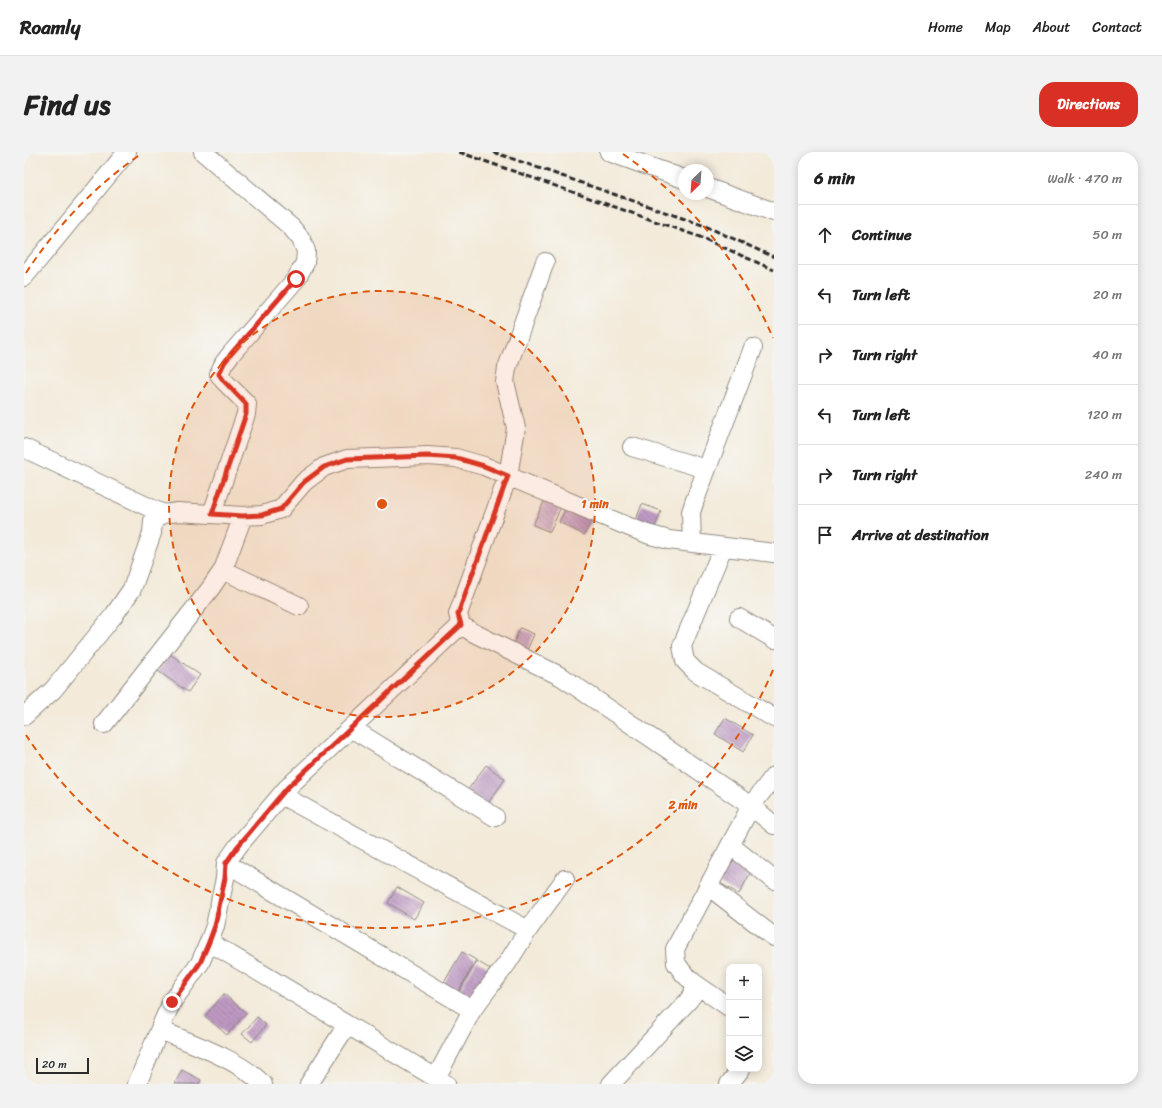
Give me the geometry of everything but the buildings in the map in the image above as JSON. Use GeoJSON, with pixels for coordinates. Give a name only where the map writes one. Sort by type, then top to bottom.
{"type":"FeatureCollection","features":[{"type":"Feature","properties":{"kind":"street"},"geometry":{"type":"LineString","coordinates":[[24,277],[127,152]]}},
{"type":"Feature","properties":{"kind":"street"},"geometry":{"type":"LineString","coordinates":[[203,152],[291,227],[301,239],[306,251],[305,262],[296,279],[227,358],[219,374],[246,404],[246,414],[212,514]]}},
{"type":"Feature","properties":{"kind":"street"},"geometry":{"type":"LineString","coordinates":[[609,152],[678,177]]}},
{"type":"Feature","properties":{"kind":"street"},"geometry":{"type":"LineString","coordinates":[[714,190],[774,212]]}},
{"type":"Feature","properties":{"kind":"street"},"geometry":{"type":"LineString","coordinates":[[545,262],[507,368],[505,382],[516,428],[508,476],[458,614],[461,625],[562,677],[751,806],[774,825]]}},
{"type":"Feature","properties":{"kind":"street"},"geometry":{"type":"LineString","coordinates":[[692,543],[691,512],[698,489],[754,348]]}},
{"type":"Feature","properties":{"kind":"street"},"geometry":{"type":"LineString","coordinates":[[632,447],[706,469]]}},
{"type":"Feature","properties":{"kind":"street"},"geometry":{"type":"LineString","coordinates":[[24,448],[163,514]]}},
{"type":"Feature","properties":{"kind":"street"},"geometry":{"type":"LineString","coordinates":[[24,716],[53,690],[110,620],[132,589],[152,533],[153,521],[163,514],[178,512],[243,516],[262,515],[281,509],[309,478],[324,467],[347,459],[428,456],[456,458],[484,466],[647,534],[670,540],[774,554]]}},
{"type":"Feature","properties":{"kind":"street"},"geometry":{"type":"LineString","coordinates":[[104,724],[210,589],[223,570],[243,516]]}},
{"type":"Feature","properties":{"kind":"street"},"geometry":{"type":"LineString","coordinates":[[723,547],[682,646],[685,661],[696,672],[774,718]]}},
{"type":"Feature","properties":{"kind":"street"},"geometry":{"type":"LineString","coordinates":[[223,570],[299,606]]}},
{"type":"Feature","properties":{"kind":"street"},"geometry":{"type":"LineString","coordinates":[[739,618],[774,639]]}},
{"type":"Feature","properties":{"kind":"street"},"geometry":{"type":"LineString","coordinates":[[138,1084],[172,1002],[200,963],[209,942],[215,926],[225,878],[226,863],[238,846],[281,795],[461,625]]}},
{"type":"Feature","properties":{"kind":"street"},"geometry":{"type":"LineString","coordinates":[[351,728],[495,816]]}},
{"type":"Feature","properties":{"kind":"street"},"geometry":{"type":"LineString","coordinates":[[726,1005],[694,983],[684,974],[676,963],[675,949],[751,806],[774,776]]}},
{"type":"Feature","properties":{"kind":"street"},"geometry":{"type":"LineString","coordinates":[[281,795],[528,930]]}},
{"type":"Feature","properties":{"kind":"street"},"geometry":{"type":"LineString","coordinates":[[730,845],[774,880]]}},
{"type":"Feature","properties":{"kind":"street"},"geometry":{"type":"LineString","coordinates":[[226,863],[472,1010]]}},
{"type":"Feature","properties":{"kind":"street"},"geometry":{"type":"LineString","coordinates":[[209,942],[441,1081],[472,1010],[508,962],[528,930],[566,879]]}},
{"type":"Feature","properties":{"kind":"street"},"geometry":{"type":"LineString","coordinates":[[708,886],[774,937]]}},
{"type":"Feature","properties":{"kind":"street"},"geometry":{"type":"LineString","coordinates":[[611,1084],[688,1001],[694,993],[694,983]]}},
{"type":"Feature","properties":{"kind":"street"},"geometry":{"type":"LineString","coordinates":[[309,1084],[347,1025]]}},
{"type":"Feature","properties":{"kind":"street"},"geometry":{"type":"LineString","coordinates":[[160,1030],[227,1059],[246,1070],[263,1084]]}},
{"type":"Feature","properties":{"kind":"street"},"geometry":{"type":"LineString","coordinates":[[729,1084],[739,1072]]}},
{"type":"Feature","properties":{"kind":"railway"},"geometry":{"type":"LineString","coordinates":[[459,152],[700,237],[774,270]]}},
{"type":"Feature","properties":{"kind":"railway"},"geometry":{"type":"LineString","coordinates":[[493,152],[705,226],[774,257]]}},
{"type":"Feature","properties":{"kind":"route"},"geometry":{"type":"LineString","coordinates":[[172,1002],[200,963],[209,942],[215,926],[225,878],[226,863],[238,846],[287,788],[461,625],[458,614],[508,476],[484,466],[456,458],[428,456],[347,459],[324,467],[304,482],[281,509],[262,515],[243,516],[212,514],[246,414],[246,404],[219,374],[224,363],[231,354],[296,279]]}}]}
